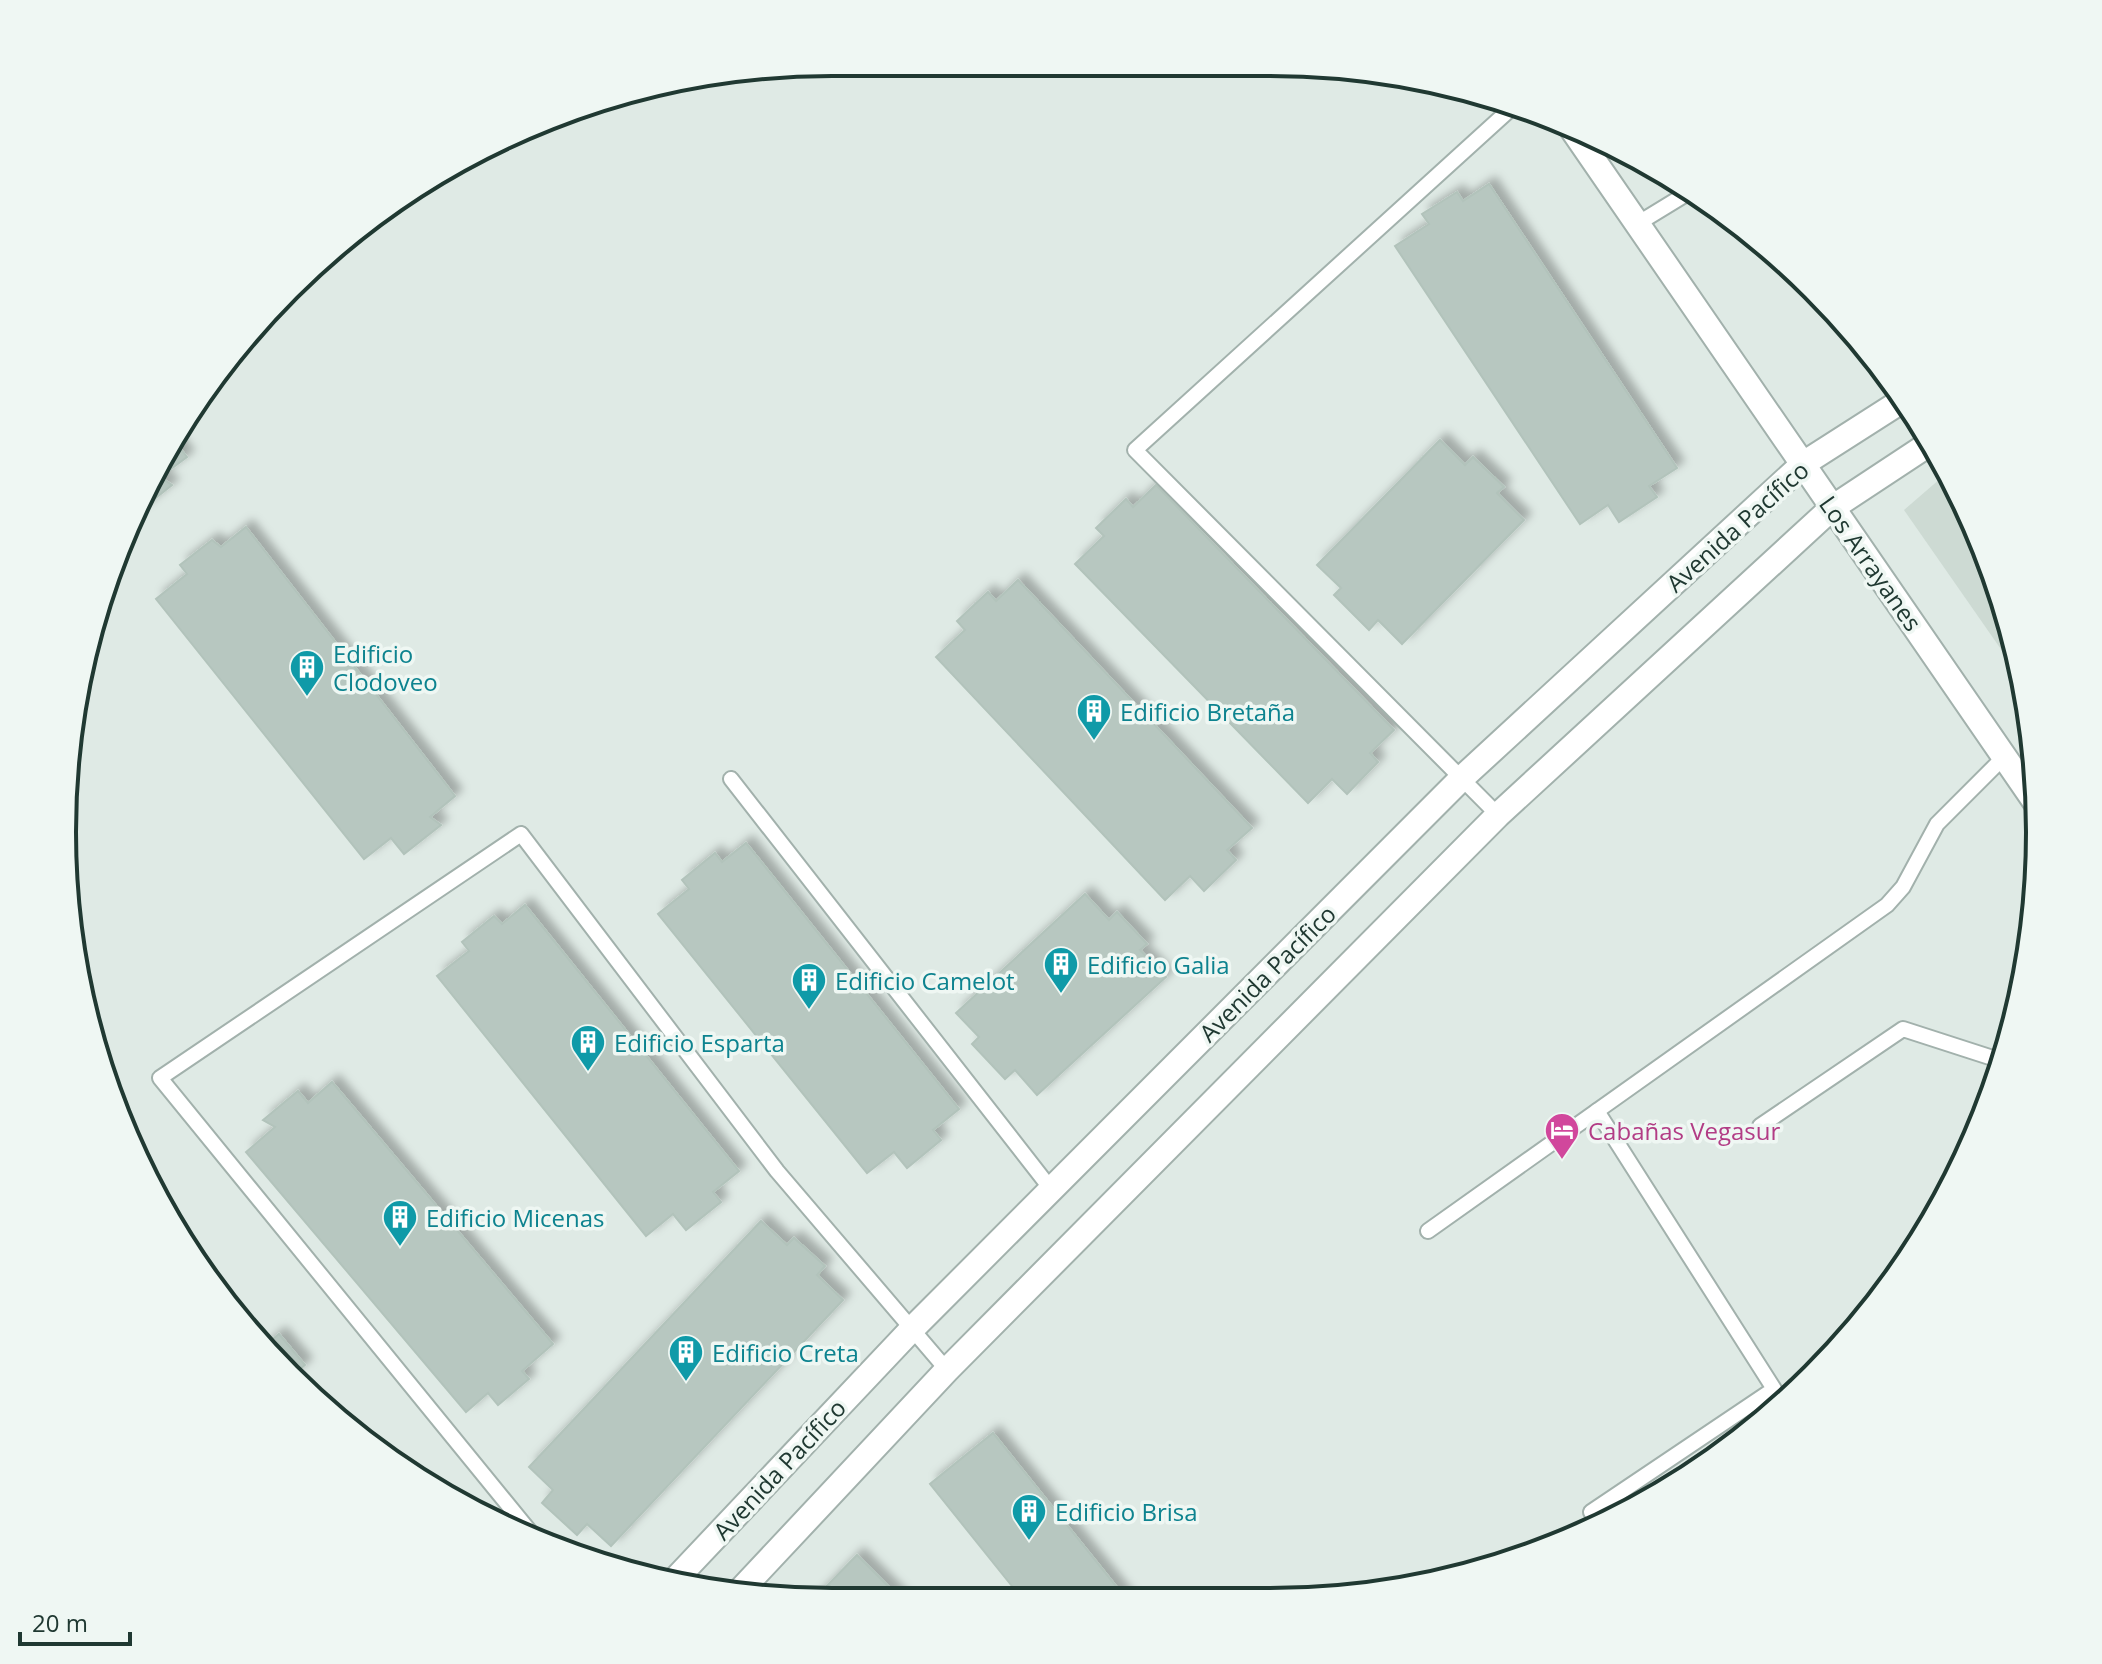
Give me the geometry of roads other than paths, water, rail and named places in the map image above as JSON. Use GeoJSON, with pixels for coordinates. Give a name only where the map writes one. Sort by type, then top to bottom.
{"type":"FeatureCollection","features":[{"type":"Feature","properties":{"kind":"street","name":"Los Arrayanes"},"geometry":{"type":"LineString","coordinates":[[1583,145],[2024,786]]}},
{"type":"Feature","properties":{"kind":"street","name":"Avenida Pacífico"},"geometry":{"type":"LineString","coordinates":[[682,1572],[911,1330],[1462,778],[1803,464],[1894,406]]}},
{"type":"Feature","properties":{"kind":"street","name":"Avenida Pacífico"},"geometry":{"type":"LineString","coordinates":[[747,1583],[947,1370],[1498,815],[1832,508],[1922,449]]}},
{"type":"Feature","properties":{"kind":"lane"},"geometry":{"type":"LineString","coordinates":[[1498,815],[1135,450],[1505,114]]}},
{"type":"Feature","properties":{"kind":"lane"},"geometry":{"type":"LineString","coordinates":[[1637,224],[1681,197]]}},
{"type":"Feature","properties":{"kind":"lane"},"geometry":{"type":"LineString","coordinates":[[1428,1231],[1887,905],[1903,887],[1937,824],[2004,757]]}},
{"type":"Feature","properties":{"kind":"lane"},"geometry":{"type":"LineString","coordinates":[[731,779],[1051,1189]]}},
{"type":"Feature","properties":{"kind":"lane"},"geometry":{"type":"LineString","coordinates":[[520,1520],[160,1078],[521,834],[777,1171],[947,1370]]}},
{"type":"Feature","properties":{"kind":"lane"},"geometry":{"type":"LineString","coordinates":[[1760,1126],[1903,1029],[1991,1058]]}},
{"type":"Feature","properties":{"kind":"lane"},"geometry":{"type":"LineString","coordinates":[[1591,1512],[1774,1389],[1597,1111]]}},
{"type":"Feature","properties":{"kind":"place","name":"Edificio Clodoveo"},"geometry":{"type":"Point","coordinates":[307,698]}},
{"type":"Feature","properties":{"kind":"place","name":"Edificio Bretaña"},"geometry":{"type":"Point","coordinates":[1094,742]}},
{"type":"Feature","properties":{"kind":"place","name":"Edificio Galia"},"geometry":{"type":"Point","coordinates":[1061,995]}},
{"type":"Feature","properties":{"kind":"place","name":"Edificio Camelot"},"geometry":{"type":"Point","coordinates":[809,1011]}},
{"type":"Feature","properties":{"kind":"place","name":"Edificio Esparta"},"geometry":{"type":"Point","coordinates":[588,1073]}},
{"type":"Feature","properties":{"kind":"place","name":"Cabañas Vegasur"},"geometry":{"type":"Point","coordinates":[1562,1161]}},
{"type":"Feature","properties":{"kind":"place","name":"Edificio Micenas"},"geometry":{"type":"Point","coordinates":[400,1248]}},
{"type":"Feature","properties":{"kind":"place","name":"Edificio Creta"},"geometry":{"type":"Point","coordinates":[686,1383]}},
{"type":"Feature","properties":{"kind":"place","name":"Edificio Brisa"},"geometry":{"type":"Point","coordinates":[1029,1542]}}]}
